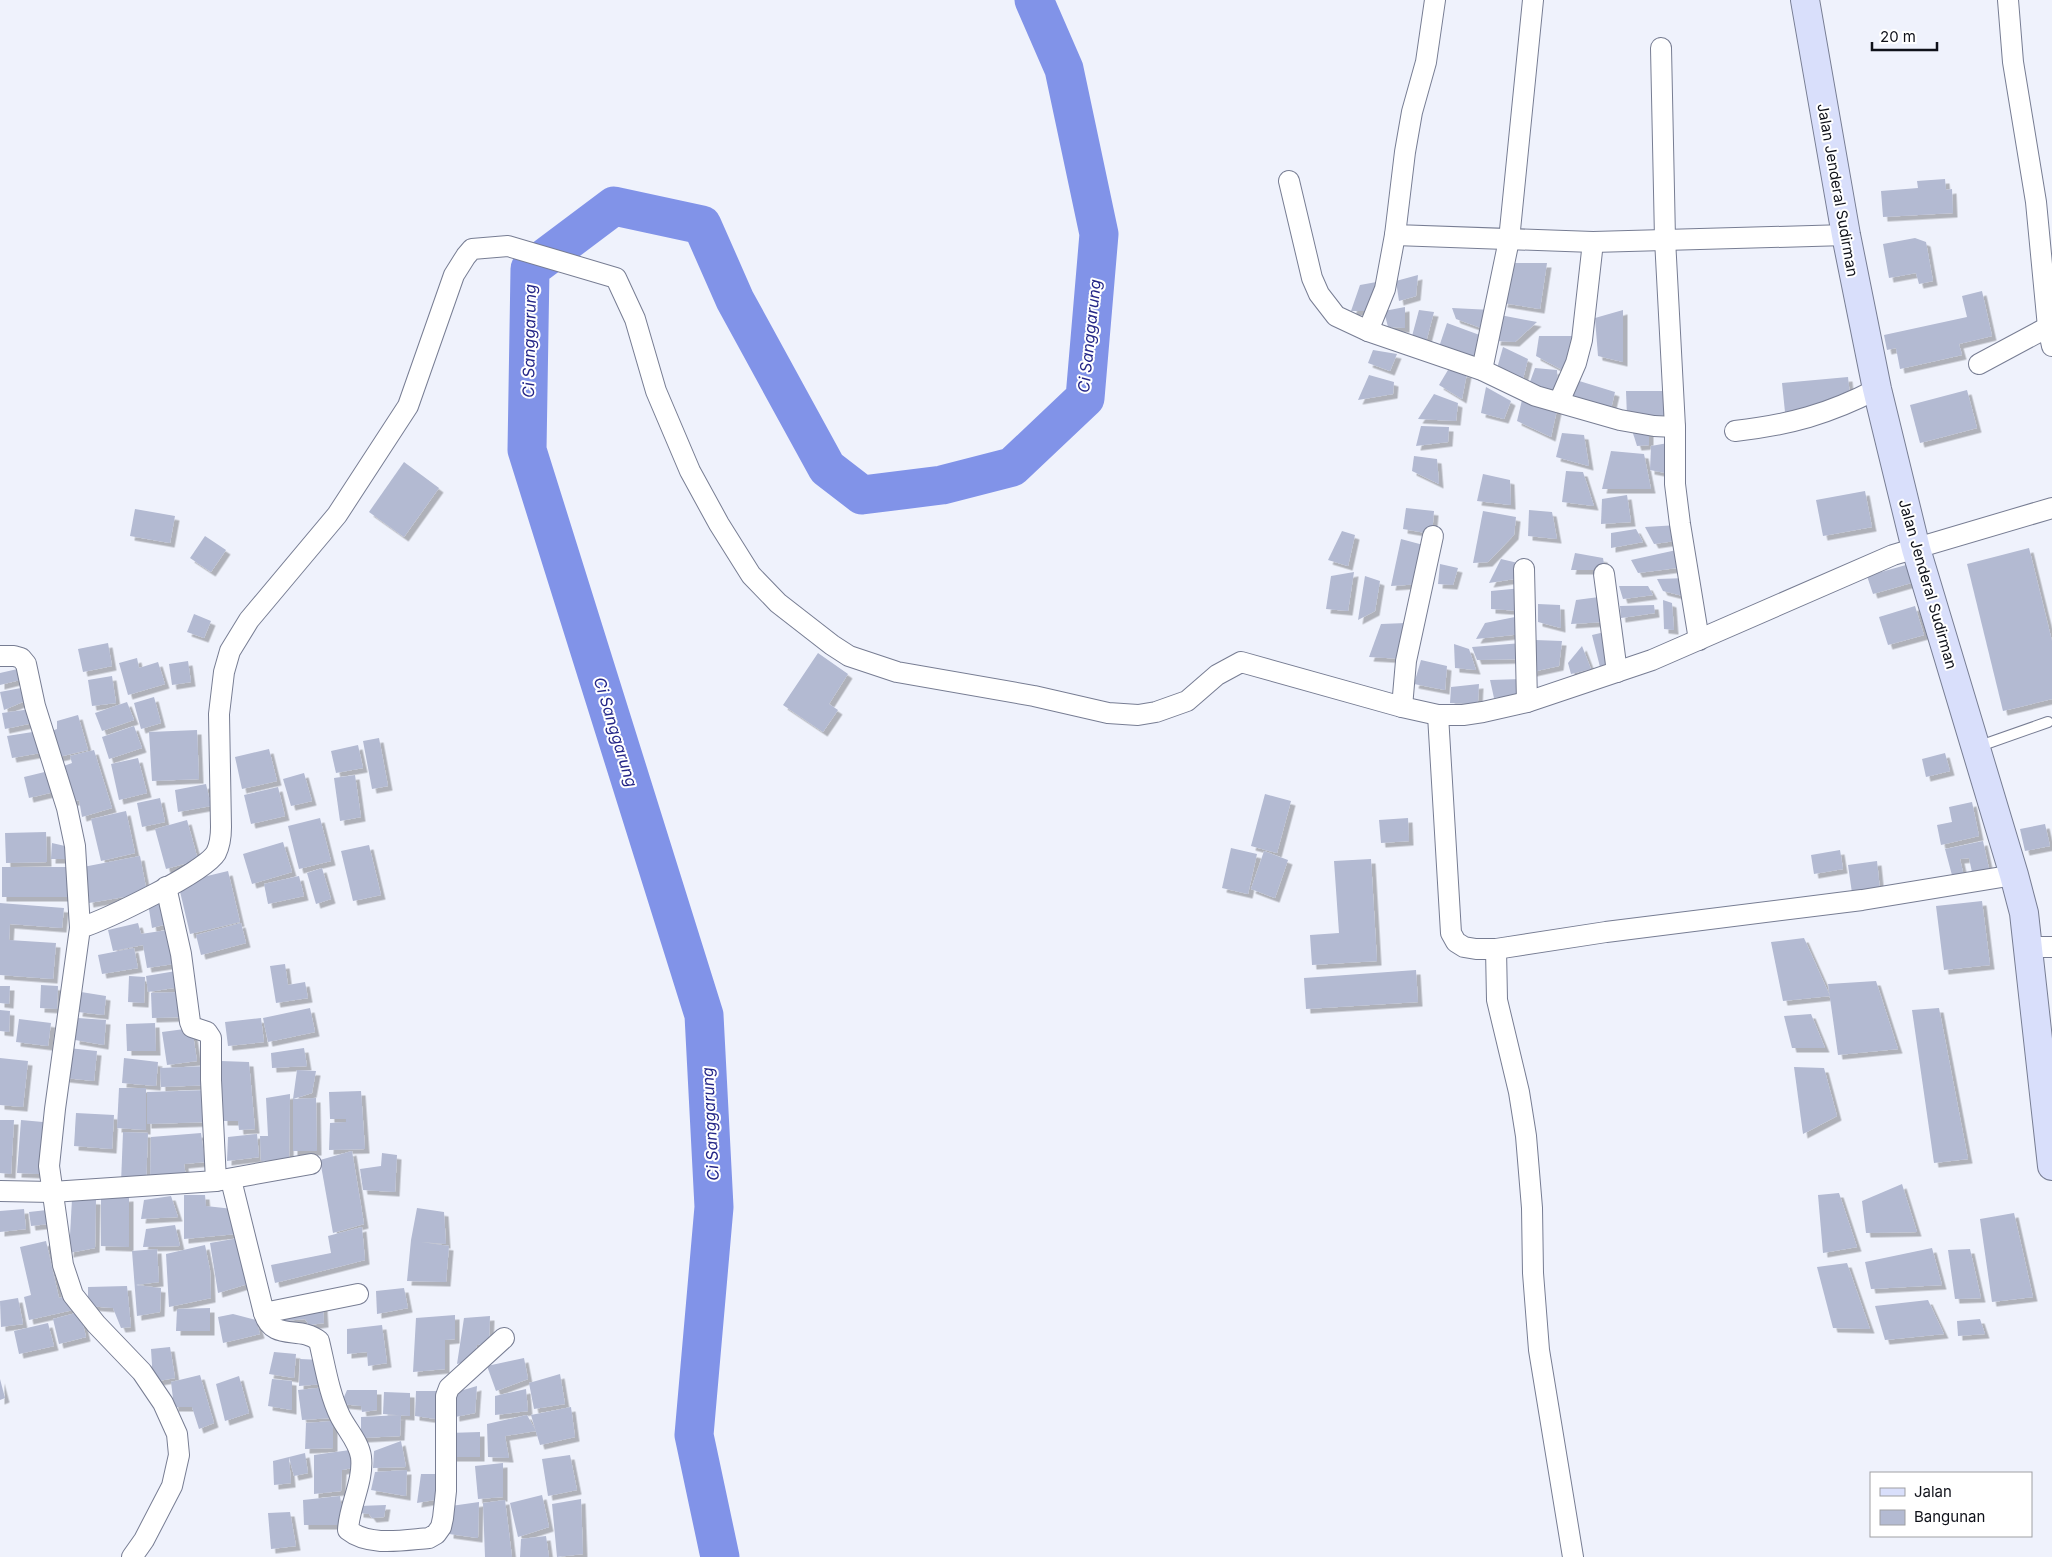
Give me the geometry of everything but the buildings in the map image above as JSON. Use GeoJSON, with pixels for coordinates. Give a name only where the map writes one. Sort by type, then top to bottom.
{"type":"FeatureCollection","features":[{"type":"Feature","properties":{"kind":"main road","name":"Jalan Jenderal Sudirman"},"geometry":{"type":"LineString","coordinates":[[1805,0],[1846,235],[1881,401],[1916,549],[2024,913],[2040,947],[2052,1166]]}},
{"type":"Feature","properties":{"kind":"street"},"geometry":{"type":"LineString","coordinates":[[1368,331],[1385,289],[1395,235],[1405,152],[1412,112],[1426,62],[1435,0]]}},
{"type":"Feature","properties":{"kind":"street"},"geometry":{"type":"LineString","coordinates":[[1482,370],[1509,240],[1532,0]]}},
{"type":"Feature","properties":{"kind":"street"},"geometry":{"type":"LineString","coordinates":[[1979,364],[2050,337],[2036,202],[2014,62],[2008,0]]}},
{"type":"Feature","properties":{"kind":"street"},"geometry":{"type":"LineString","coordinates":[[1661,48],[1666,239],[1676,484],[1680,524],[1699,640]]}},
{"type":"Feature","properties":{"kind":"street"},"geometry":{"type":"LineString","coordinates":[[1289,181],[1306,263],[1319,294],[1336,316],[1368,331],[1482,370],[1536,396],[1620,420],[1654,426],[1675,433]]}},
{"type":"Feature","properties":{"kind":"street"},"geometry":{"type":"LineString","coordinates":[[1395,235],[1593,242],[1846,235]]}},
{"type":"Feature","properties":{"kind":"street"},"geometry":{"type":"LineString","coordinates":[[1559,402],[1576,363],[1582,340],[1593,242]]}},
{"type":"Feature","properties":{"kind":"street"},"geometry":{"type":"LineString","coordinates":[[80,928],[114,915],[166,887],[208,862],[216,854],[220,841],[220,714],[224,672],[230,651],[249,620],[337,514],[408,406],[454,275],[472,249],[508,246],[616,278],[635,320],[656,391],[690,471],[736,553],[751,575],[778,603],[832,645],[849,656],[897,672],[1034,696],[1108,713],[1138,715],[1178,706],[1187,701],[1217,675],[1235,663],[1241,662],[1402,707],[1438,715],[1463,715],[1527,702],[1652,660],[1863,567],[2052,508]]}},
{"type":"Feature","properties":{"kind":"street"},"geometry":{"type":"LineString","coordinates":[[1735,431],[1808,418],[1847,405],[1881,401]]}},
{"type":"Feature","properties":{"kind":"street"},"geometry":{"type":"LineString","coordinates":[[1402,707],[1406,661],[1433,536]]}},
{"type":"Feature","properties":{"kind":"street"},"geometry":{"type":"LineString","coordinates":[[1524,568],[1527,702]]}},
{"type":"Feature","properties":{"kind":"street"},"geometry":{"type":"LineString","coordinates":[[1604,574],[1617,672]]}},
{"type":"Feature","properties":{"kind":"street"},"geometry":{"type":"LineString","coordinates":[[0,656],[21,658],[26,664],[34,706],[67,808],[76,861],[80,928],[49,1166],[63,1265],[73,1295],[92,1320],[142,1372],[170,1415],[177,1434],[179,1455],[172,1486],[144,1540],[132,1557]]}},
{"type":"Feature","properties":{"kind":"street"},"geometry":{"type":"LineString","coordinates":[[1438,715],[1452,934],[1456,942],[1464,947],[1476,949],[1496,948],[1606,932],[1862,900],[2014,875]]}},
{"type":"Feature","properties":{"kind":"street"},"geometry":{"type":"LineString","coordinates":[[166,887],[181,954],[190,1022],[192,1027],[207,1032],[211,1038],[212,1108],[224,1181],[267,1322],[271,1327],[278,1330],[308,1335],[320,1341],[335,1402],[359,1449],[362,1469],[348,1530],[356,1535],[382,1541],[429,1538],[436,1534],[441,1527],[446,1491],[446,1396],[449,1388],[504,1338]]}},
{"type":"Feature","properties":{"kind":"street"},"geometry":{"type":"LineString","coordinates":[[1496,948],[1497,1000],[1515,1075],[1526,1136],[1532,1208],[1533,1273],[1539,1350],[1573,1557]]}},
{"type":"Feature","properties":{"kind":"street"},"geometry":{"type":"LineString","coordinates":[[0,1191],[52,1192],[224,1181],[311,1164]]}},
{"type":"Feature","properties":{"kind":"street"},"geometry":{"type":"LineString","coordinates":[[264,1313],[358,1294]]}},
{"type":"Feature","properties":{"kind":"lane"},"geometry":{"type":"LineString","coordinates":[[1976,747],[2048,722]]}},
{"type":"Feature","properties":{"kind":"waterway","name":"Ci Sanggarung"},"geometry":{"type":"LineString","coordinates":[[720,1557],[694,1435],[714,1207],[704,1015],[527,450],[530,269],[614,206],[702,225],[735,300],[827,468],[862,495],[942,485],[1012,467],[1085,398],[1099,234],[1064,69],[1034,0]]}}]}
